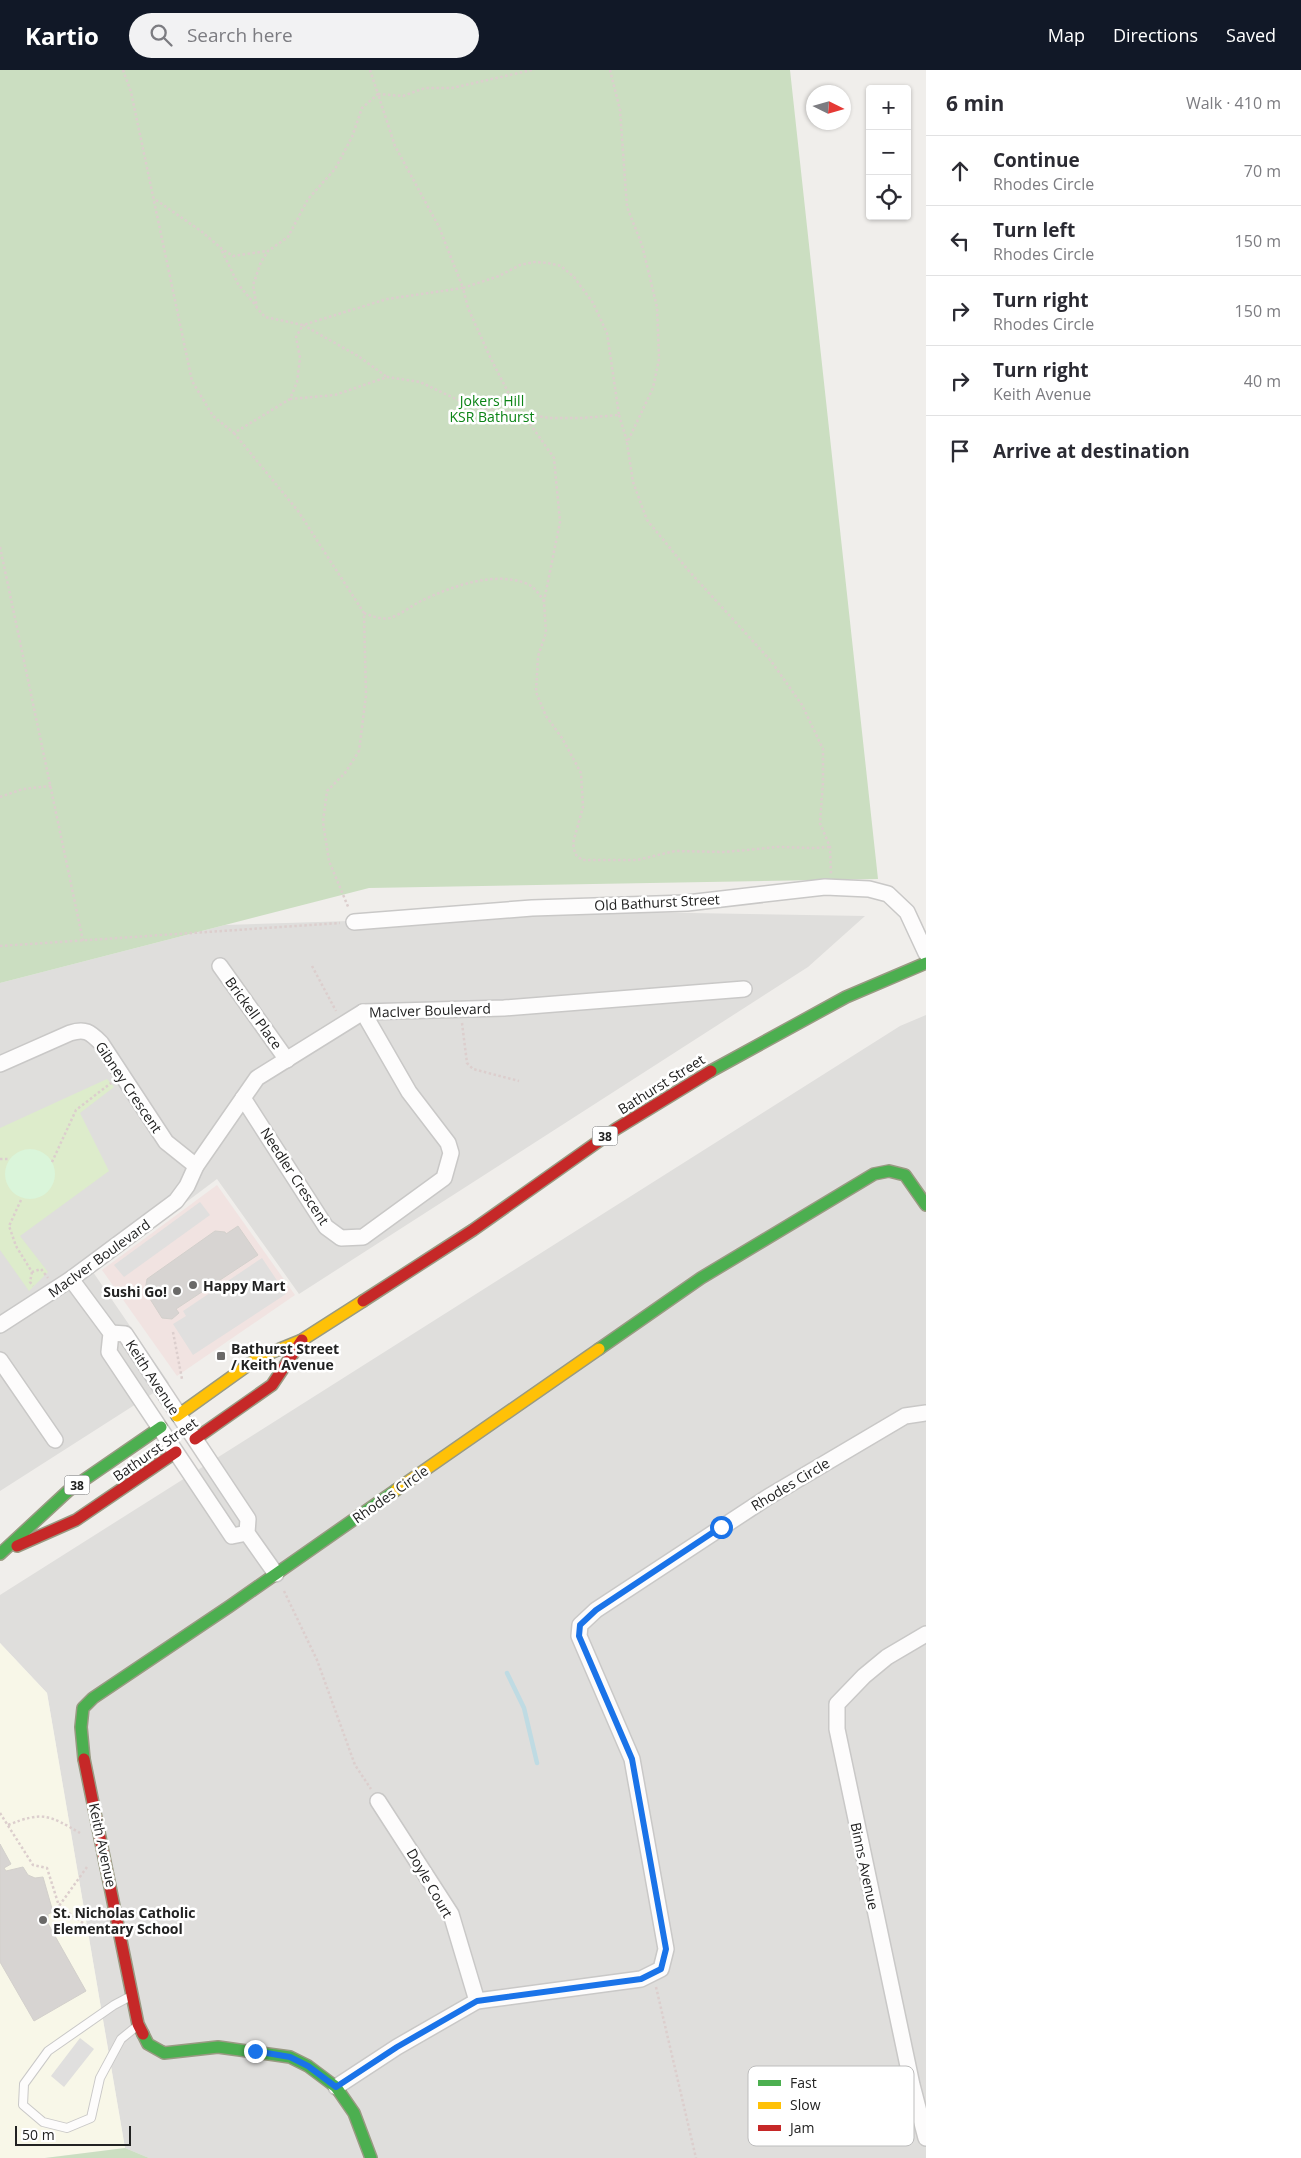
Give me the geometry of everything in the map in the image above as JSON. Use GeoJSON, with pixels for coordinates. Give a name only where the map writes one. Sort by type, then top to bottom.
{"type":"FeatureCollection","features":[{"type":"Feature","properties":{"kind":"street","name":"Old Bathurst Street"},"geometry":{"type":"LineString","coordinates":[[354,922],[532,908],[687,903],[832,888],[869,890],[888,894],[907,912],[926,953]]}},
{"type":"Feature","properties":{"kind":"street","name":"Bathurst Street"},"geometry":{"type":"LineString","coordinates":[[1,1554],[68,1491],[161,1428],[258,1358],[302,1340],[473,1230],[616,1129],[709,1072],[846,997],[926,962]]}},
{"type":"Feature","properties":{"kind":"street","name":"Brickell Place"},"geometry":{"type":"LineString","coordinates":[[220,966],[287,1060]]}},
{"type":"Feature","properties":{"kind":"street","name":"MacIver Boulevard"},"geometry":{"type":"LineString","coordinates":[[0,1325],[72,1280],[176,1201],[187,1186],[196,1166],[257,1078],[363,1012],[563,1004],[637,996],[744,989]]}},
{"type":"Feature","properties":{"kind":"street","name":"Needler Crescent"},"geometry":{"type":"LineString","coordinates":[[243,1098],[326,1227],[341,1238],[363,1238],[444,1178],[451,1153],[448,1143],[409,1092],[363,1012]]}},
{"type":"Feature","properties":{"kind":"street","name":"Gibney Crescent"},"geometry":{"type":"LineString","coordinates":[[0,1064],[70,1033],[82,1029],[91,1032],[101,1043],[166,1142],[196,1166]]}},
{"type":"Feature","properties":{"kind":"street","name":"Rhodes Circle"},"geometry":{"type":"LineString","coordinates":[[276,1574],[701,1278],[874,1174],[889,1171],[905,1175],[926,1205]]}},
{"type":"Feature","properties":{"kind":"street","name":"Keith Avenue"},"geometry":{"type":"LineString","coordinates":[[72,1280],[110,1333],[109,1352],[232,1536],[247,1533]]}},
{"type":"Feature","properties":{"kind":"street","name":"Keith Avenue"},"geometry":{"type":"LineString","coordinates":[[110,1333],[124,1334],[177,1416],[195,1439],[248,1519],[247,1533],[276,1574],[93,1698],[83,1708],[80,1727],[84,1758],[138,2024],[148,2044],[164,2053],[218,2047],[290,2057],[308,2066],[336,2087],[354,2113],[371,2158]]}},
{"type":"Feature","properties":{"kind":"street","name":"Bathurst Street"},"geometry":{"type":"LineString","coordinates":[[1,1554],[76,1520],[272,1385],[302,1340]]}},
{"type":"Feature","properties":{"kind":"street"},"geometry":{"type":"LineString","coordinates":[[0,1360],[55,1440]]}},
{"type":"Feature","properties":{"kind":"street","name":"Rhodes Circle"},"geometry":{"type":"LineString","coordinates":[[653,1973],[661,1969],[666,1949],[632,1759],[579,1636],[580,1625],[596,1610],[768,1496],[905,1416],[926,1412]]}},
{"type":"Feature","properties":{"kind":"street","name":"Binns Avenue"},"geometry":{"type":"LineString","coordinates":[[908,2066],[837,1729],[837,1704],[864,1676],[887,1657],[926,1634]]}},
{"type":"Feature","properties":{"kind":"street","name":"Doyle Court"},"geometry":{"type":"LineString","coordinates":[[378,1800],[451,1914],[477,2001]]}},
{"type":"Feature","properties":{"kind":"street"},"geometry":{"type":"LineString","coordinates":[[336,2087],[397,2047],[477,2001],[641,1979],[653,1973]]}},
{"type":"Feature","properties":{"kind":"street","name":"Binns Avenue"},"geometry":{"type":"LineString","coordinates":[[914,2093],[926,2138]]}},
{"type":"Feature","properties":{"kind":"lane"},"geometry":{"type":"LineString","coordinates":[[132,1995],[114,2005],[48,2051],[24,2084],[23,2105],[43,2122],[67,2128],[91,2118],[100,2078],[121,2039],[138,2024]]}},
{"type":"Feature","properties":{"kind":"path"},"geometry":{"type":"LineString","coordinates":[[0,946],[354,922],[329,861],[323,822],[327,791],[345,772],[359,751],[366,695],[364,613],[298,511],[234,433],[213,416],[192,381],[155,200],[131,92],[123,70]]}},
{"type":"Feature","properties":{"kind":"path"},"geometry":{"type":"LineString","coordinates":[[370,70],[395,146],[439,227],[481,340],[509,394],[554,458],[560,522],[544,602],[546,633],[538,656],[536,692],[546,716],[562,738],[581,773],[583,807],[573,843],[575,854],[582,860],[637,860],[674,851],[725,852],[778,846],[830,847]]}},
{"type":"Feature","properties":{"kind":"path"},"geometry":{"type":"LineString","coordinates":[[155,200],[233,256],[268,251],[288,237],[308,199],[335,169],[352,137],[362,108],[378,94],[403,96],[425,88],[452,88],[532,70]]}},
{"type":"Feature","properties":{"kind":"path"},"geometry":{"type":"LineString","coordinates":[[610,70],[620,110],[627,207],[642,246],[657,307],[659,358],[653,388],[627,443]]}},
{"type":"Feature","properties":{"kind":"path"},"geometry":{"type":"LineString","coordinates":[[222,249],[238,284],[265,317],[303,325],[358,356],[387,377],[420,382],[474,407],[566,418],[619,415]]}},
{"type":"Feature","properties":{"kind":"path"},"geometry":{"type":"LineString","coordinates":[[257,308],[253,285],[261,262],[268,251]]}},
{"type":"Feature","properties":{"kind":"path"},"geometry":{"type":"LineString","coordinates":[[290,399],[297,382],[300,358],[296,337],[303,325],[387,299],[462,288],[499,276],[520,265],[542,262],[561,266],[574,278],[593,303],[607,333],[619,415],[627,443],[633,482],[647,520],[688,570],[771,661],[802,705],[823,749],[820,823],[830,847],[832,888]]}},
{"type":"Feature","properties":{"kind":"path"},"geometry":{"type":"LineString","coordinates":[[234,433],[290,399],[335,395],[387,377]]}},
{"type":"Feature","properties":{"kind":"path"},"geometry":{"type":"LineString","coordinates":[[0,547],[83,941]]}},
{"type":"Feature","properties":{"kind":"path"},"geometry":{"type":"LineString","coordinates":[[364,613],[377,618],[390,618],[445,591],[490,579],[526,583],[537,591],[544,602]]}},
{"type":"Feature","properties":{"kind":"path"},"geometry":{"type":"LineString","coordinates":[[0,797],[23,788],[50,786]]}},
{"type":"Feature","properties":{"kind":"path"},"geometry":{"type":"LineString","coordinates":[[312,966],[343,1025]]}},
{"type":"Feature","properties":{"kind":"path"},"geometry":{"type":"LineString","coordinates":[[460,1009],[467,1063],[473,1069],[519,1081]]}},
{"type":"Feature","properties":{"kind":"path"},"geometry":{"type":"LineString","coordinates":[[52,1162],[76,1110],[122,1074]]}},
{"type":"Feature","properties":{"kind":"path"},"geometry":{"type":"LineString","coordinates":[[0,1159],[9,1159]]}},
{"type":"Feature","properties":{"kind":"path"},"geometry":{"type":"LineString","coordinates":[[21,1200],[9,1226],[16,1246],[32,1272],[41,1269],[56,1290]]}},
{"type":"Feature","properties":{"kind":"path"},"geometry":{"type":"LineString","coordinates":[[173,1332],[182,1379]]}},
{"type":"Feature","properties":{"kind":"path"},"geometry":{"type":"LineString","coordinates":[[284,1591],[318,1660],[355,1765],[378,1800]]}},
{"type":"Feature","properties":{"kind":"path"},"geometry":{"type":"LineString","coordinates":[[0,1813],[33,1865],[47,1868],[59,1906],[100,1935]]}},
{"type":"Feature","properties":{"kind":"path"},"geometry":{"type":"LineString","coordinates":[[8,1825],[42,1815],[57,1820],[80,1834]]}},
{"type":"Feature","properties":{"kind":"path"},"geometry":{"type":"LineString","coordinates":[[59,1906],[87,1867]]}},
{"type":"Feature","properties":{"kind":"path"},"geometry":{"type":"LineString","coordinates":[[653,1973],[696,2158]]}},
{"type":"Feature","properties":{"kind":"shaded area"},"geometry":{"type":"Polygon","coordinates":[[[633,912],[865,916],[808,967],[299,1294],[217,1179],[93,1272],[169,1383],[0,1491],[0,983],[225,925],[633,912]]]}},
{"type":"Feature","properties":{"kind":"shaded area"},"geometry":{"type":"Polygon","coordinates":[[[926,1015],[926,2158],[149,2158],[125,2148],[47,1693],[0,1643],[0,1595],[900,1026],[926,1015]]]}},
{"type":"Feature","properties":{"kind":"shaded area"},"geometry":{"type":"Polygon","coordinates":[[[217,1185],[295,1295],[177,1376],[102,1270],[217,1185]]]}},
{"type":"Feature","properties":{"kind":"shaded area"},"geometry":{"type":"Polygon","coordinates":[[[200,1202],[210,1215],[124,1277],[114,1265],[200,1202]]]}},
{"type":"Feature","properties":{"kind":"shaded area"},"geometry":{"type":"Polygon","coordinates":[[[262,1258],[286,1294],[193,1355],[173,1324],[186,1316],[183,1311],[262,1258]]]}},
{"type":"Feature","properties":{"kind":"shaded area","name":"St. Nicholas Catholic Elementary School"},"geometry":{"type":"Polygon","coordinates":[[[0,1643],[47,1693],[125,2148],[45,2158],[0,2158],[0,1643]]]}},
{"type":"Feature","properties":{"kind":"shaded area"},"geometry":{"type":"Polygon","coordinates":[[[80,2038],[94,2049],[64,2087],[51,2076],[80,2038]]]}},
{"type":"Feature","properties":{"kind":"green space","name":"Jokers Hill KSR Bathurst"},"geometry":{"type":"Polygon","coordinates":[[[0,70],[790,70],[878,879],[369,888],[0,983],[0,70]]]}},
{"type":"Feature","properties":{"kind":"green space"},"geometry":{"type":"Polygon","coordinates":[[[107,1079],[114,1087],[80,1113],[109,1171],[20,1236],[48,1272],[29,1291],[0,1250],[0,1128],[107,1079]]]}},
{"type":"Feature","properties":{"kind":"green space"},"geometry":{"type":"Polygon","coordinates":[[[25,1149],[35,1149],[48,1156],[55,1169],[55,1179],[48,1192],[35,1199],[25,1199],[16,1195],[9,1188],[5,1179],[5,1169],[9,1160],[16,1153],[25,1149]]]}},
{"type":"Feature","properties":{"kind":"green space"},"geometry":{"type":"Polygon","coordinates":[[[125,2148],[149,2158],[45,2158],[125,2148]]]}},
{"type":"Feature","properties":{"kind":"building"},"geometry":{"type":"Polygon","coordinates":[[[238,1226],[258,1255],[176,1309],[179,1313],[172,1319],[162,1318],[145,1291],[147,1279],[215,1231],[225,1232],[226,1234],[238,1226]]]}},
{"type":"Feature","properties":{"kind":"building"},"geometry":{"type":"Polygon","coordinates":[[[0,1844],[11,1864],[4,1868],[6,1871],[23,1867],[28,1875],[35,1878],[43,1877],[53,1912],[48,1914],[48,1921],[46,1920],[86,1991],[34,2021],[0,1962],[0,1844]]]}},
{"type":"Feature","properties":{"kind":"waterway"},"geometry":{"type":"LineString","coordinates":[[507,1673],[524,1708],[537,1763]]}},
{"type":"Feature","properties":{"kind":"traffic: fast"},"geometry":{"type":"LineString","coordinates":[[711,1071],[846,997],[926,963]]}},
{"type":"Feature","properties":{"kind":"traffic: fast"},"geometry":{"type":"LineString","coordinates":[[599,1349],[701,1278],[874,1174],[889,1171],[905,1175],[926,1205]]}},
{"type":"Feature","properties":{"kind":"traffic: fast"},"geometry":{"type":"LineString","coordinates":[[0,1554],[68,1491],[161,1427]]}},
{"type":"Feature","properties":{"kind":"traffic: fast"},"geometry":{"type":"LineString","coordinates":[[84,1759],[81,1727],[83,1708],[93,1698],[230,1606],[396,1490]]}},
{"type":"Feature","properties":{"kind":"traffic: fast"},"geometry":{"type":"LineString","coordinates":[[143,2034],[148,2044],[164,2053],[218,2047],[290,2057],[308,2066],[336,2087],[354,2113],[371,2158]]}},
{"type":"Feature","properties":{"kind":"traffic: slow"},"geometry":{"type":"LineString","coordinates":[[177,1416],[258,1358],[302,1340],[363,1301]]}},
{"type":"Feature","properties":{"kind":"traffic: slow"},"geometry":{"type":"LineString","coordinates":[[396,1490],[599,1349]]}},
{"type":"Feature","properties":{"kind":"traffic: jam"},"geometry":{"type":"LineString","coordinates":[[363,1301],[473,1230],[616,1129],[711,1071]]}},
{"type":"Feature","properties":{"kind":"traffic: jam"},"geometry":{"type":"LineString","coordinates":[[195,1439],[272,1385],[302,1340]]}},
{"type":"Feature","properties":{"kind":"traffic: jam"},"geometry":{"type":"LineString","coordinates":[[17,1546],[76,1520],[176,1452]]}},
{"type":"Feature","properties":{"kind":"traffic: jam"},"geometry":{"type":"LineString","coordinates":[[84,1759],[138,2024],[143,2034]]}},
{"type":"Feature","properties":{"kind":"place","name":"Happy Mart"},"geometry":{"type":"Point","coordinates":[193,1285]}},
{"type":"Feature","properties":{"kind":"place","name":"Sushi Go!"},"geometry":{"type":"Point","coordinates":[177,1291]}},
{"type":"Feature","properties":{"kind":"place","name":"Bathurst Street / Keith Avenue"},"geometry":{"type":"Point","coordinates":[221,1356]}},
{"type":"Feature","properties":{"kind":"place","name":"St. Nicholas Catholic Elementary School"},"geometry":{"type":"Point","coordinates":[43,1920]}},
{"type":"Feature","properties":{"kind":"route"},"geometry":{"type":"LineString","coordinates":[[255,2051],[290,2057],[308,2066],[336,2087],[397,2047],[477,2001],[641,1979],[661,1969],[666,1949],[632,1759],[579,1636],[580,1625],[596,1610],[721,1527]]}}]}
